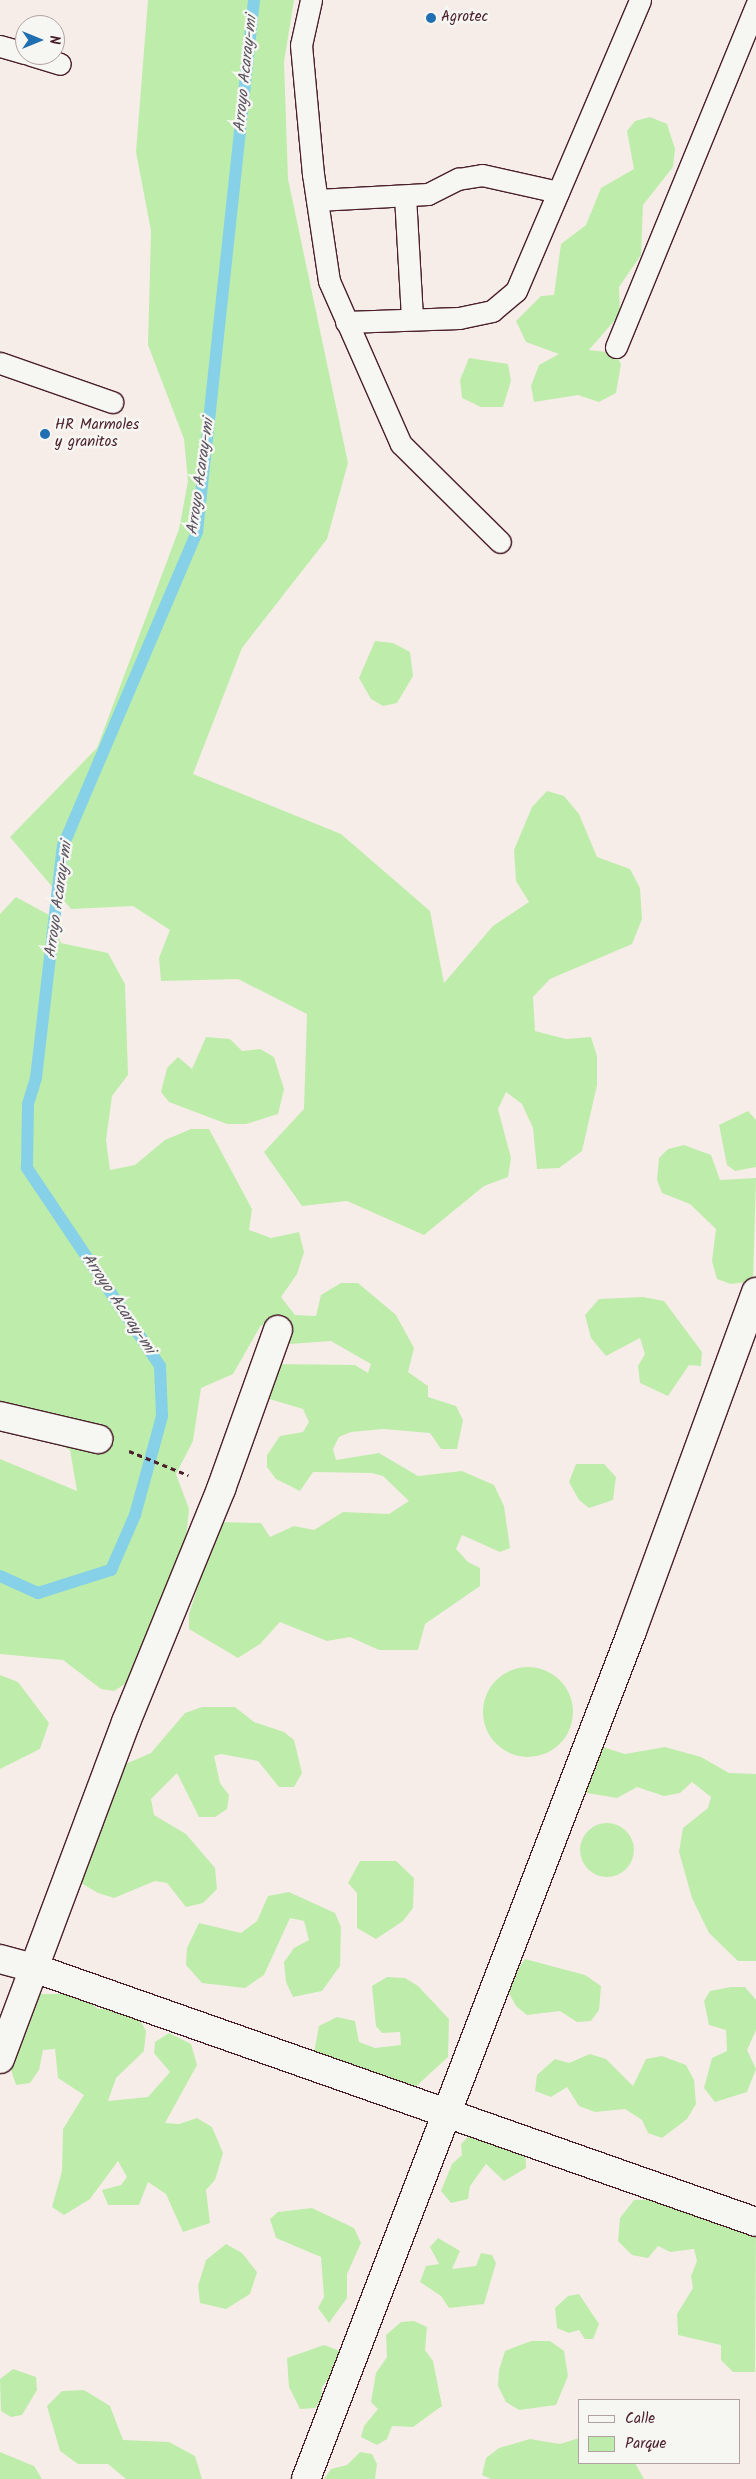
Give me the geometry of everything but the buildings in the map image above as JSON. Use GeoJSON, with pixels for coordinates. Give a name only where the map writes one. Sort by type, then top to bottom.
{"type":"FeatureCollection","features":[{"type":"Feature","properties":{"kind":"street"},"geometry":{"type":"LineString","coordinates":[[306,2479],[447,2112],[756,1292]]}},
{"type":"Feature","properties":{"kind":"street"},"geometry":{"type":"LineString","coordinates":[[0,2059],[126,1722],[221,1489],[278,1330]]}},
{"type":"Feature","properties":{"kind":"street"},"geometry":{"type":"LineString","coordinates":[[0,1416],[98,1439]]}},
{"type":"Feature","properties":{"kind":"street"},"geometry":{"type":"LineString","coordinates":[[0,1959],[34,1968],[756,2222]]}},
{"type":"Feature","properties":{"kind":"lane"},"geometry":{"type":"LineString","coordinates":[[311,0],[301,46],[317,200],[330,281],[400,444],[500,542]]}},
{"type":"Feature","properties":{"kind":"lane"},"geometry":{"type":"LineString","coordinates":[[346,322],[459,318],[492,311],[516,291],[640,0]]}},
{"type":"Feature","properties":{"kind":"lane"},"geometry":{"type":"LineString","coordinates":[[616,347],[756,5]]}},
{"type":"Feature","properties":{"kind":"lane"},"geometry":{"type":"LineString","coordinates":[[0,46],[15,50]]}},
{"type":"Feature","properties":{"kind":"lane"},"geometry":{"type":"LineString","coordinates":[[317,200],[428,194],[458,179],[482,175],[558,192]]}},
{"type":"Feature","properties":{"kind":"lane"},"geometry":{"type":"LineString","coordinates":[[405,196],[412,319]]}},
{"type":"Feature","properties":{"kind":"lane"},"geometry":{"type":"LineString","coordinates":[[0,363],[112,402]]}},
{"type":"Feature","properties":{"kind":"path"},"geometry":{"type":"LineString","coordinates":[[125,1449],[197,1479]]}},
{"type":"Feature","properties":{"kind":"green space"},"geometry":{"type":"Polygon","coordinates":[[[148,0],[294,0],[284,62],[288,179],[348,463],[327,539],[242,648],[193,774],[341,834],[430,911],[444,983],[493,926],[529,902],[516,881],[514,850],[532,807],[547,791],[564,796],[579,814],[597,857],[630,869],[640,888],[642,919],[632,944],[550,979],[533,997],[535,1031],[566,1039],[591,1037],[597,1056],[597,1085],[582,1151],[559,1168],[537,1169],[533,1128],[522,1104],[506,1092],[498,1109],[511,1158],[508,1177],[484,1186],[424,1235],[347,1201],[302,1206],[264,1152],[304,1109],[307,1014],[238,979],[161,981],[159,958],[170,930],[133,906],[71,909],[10,837],[97,748],[179,529],[188,481],[184,439],[148,345],[151,231],[136,152],[148,0]]]}},
{"type":"Feature","properties":{"kind":"green space"},"geometry":{"type":"Polygon","coordinates":[[[650,117],[667,124],[675,149],[673,167],[643,205],[641,255],[619,287],[620,314],[589,350],[615,353],[621,364],[616,393],[599,402],[578,395],[534,402],[531,386],[539,365],[559,354],[526,342],[516,321],[541,296],[554,295],[561,244],[586,225],[601,188],[634,169],[627,131],[635,121],[650,117]]]}},
{"type":"Feature","properties":{"kind":"green space"},"geometry":{"type":"Polygon","coordinates":[[[469,358],[508,364],[511,381],[503,407],[481,407],[462,398],[460,380],[469,358]]]}},
{"type":"Feature","properties":{"kind":"green space"},"geometry":{"type":"Polygon","coordinates":[[[375,641],[393,643],[410,652],[413,676],[397,703],[383,706],[371,699],[359,678],[375,641]]]}},
{"type":"Feature","properties":{"kind":"green space"},"geometry":{"type":"Polygon","coordinates":[[[16,897],[51,916],[61,943],[108,953],[125,984],[128,1075],[112,1096],[106,1140],[110,1170],[135,1165],[165,1140],[191,1129],[209,1129],[252,1209],[249,1230],[271,1238],[299,1232],[304,1252],[297,1274],[281,1297],[295,1315],[316,1316],[321,1295],[341,1283],[358,1283],[396,1315],[414,1348],[408,1372],[428,1386],[428,1397],[456,1406],[463,1420],[457,1449],[441,1449],[430,1433],[383,1429],[351,1432],[339,1437],[333,1449],[336,1460],[379,1453],[418,1476],[462,1471],[494,1485],[504,1506],[510,1548],[500,1552],[462,1535],[456,1549],[468,1562],[480,1568],[480,1586],[425,1624],[418,1650],[379,1650],[350,1637],[327,1641],[280,1622],[260,1644],[238,1658],[189,1629],[189,1614],[219,1522],[261,1523],[270,1537],[294,1526],[314,1530],[343,1512],[389,1514],[409,1501],[383,1476],[372,1473],[313,1472],[300,1491],[276,1479],[267,1467],[267,1455],[280,1436],[303,1432],[309,1422],[303,1409],[266,1398],[274,1364],[355,1365],[368,1373],[371,1364],[331,1341],[290,1344],[261,1325],[233,1374],[201,1388],[193,1441],[176,1474],[189,1509],[175,1643],[146,1655],[139,1675],[114,1691],[101,1689],[63,1660],[0,1654],[0,1459],[77,1491],[70,1450],[0,1416],[0,914],[16,897]]]}},
{"type":"Feature","properties":{"kind":"green space"},"geometry":{"type":"Polygon","coordinates":[[[206,1037],[230,1039],[242,1051],[260,1049],[274,1057],[284,1089],[278,1114],[246,1124],[227,1124],[169,1102],[161,1092],[167,1068],[178,1057],[192,1069],[206,1037]]]}},
{"type":"Feature","properties":{"kind":"green space"},"geometry":{"type":"Polygon","coordinates":[[[748,1111],[756,1120],[756,1167],[735,1171],[727,1165],[719,1125],[748,1111]]]}},
{"type":"Feature","properties":{"kind":"green space"},"geometry":{"type":"Polygon","coordinates":[[[684,1145],[711,1155],[720,1180],[756,1178],[753,1281],[731,1284],[717,1279],[712,1261],[716,1229],[690,1204],[662,1193],[657,1180],[659,1158],[668,1149],[684,1145]]]}},
{"type":"Feature","properties":{"kind":"green space"},"geometry":{"type":"Polygon","coordinates":[[[643,1297],[664,1301],[702,1352],[701,1366],[689,1365],[668,1396],[640,1383],[638,1366],[645,1354],[640,1338],[606,1356],[591,1338],[585,1315],[599,1299],[643,1297]]]}},
{"type":"Feature","properties":{"kind":"green space"},"geometry":{"type":"Polygon","coordinates":[[[576,1464],[604,1464],[616,1477],[613,1500],[589,1508],[579,1500],[569,1482],[576,1464]]]}},
{"type":"Feature","properties":{"kind":"green space"},"geometry":{"type":"Polygon","coordinates":[[[519,1667],[537,1667],[553,1674],[566,1687],[573,1703],[573,1721],[566,1737],[553,1750],[537,1757],[519,1757],[503,1750],[490,1737],[483,1721],[483,1703],[490,1687],[503,1674],[519,1667]]]}},
{"type":"Feature","properties":{"kind":"green space"},"geometry":{"type":"Polygon","coordinates":[[[0,1675],[18,1682],[49,1723],[40,1749],[0,1769],[0,1675]]]}},
{"type":"Feature","properties":{"kind":"green space"},"geometry":{"type":"Polygon","coordinates":[[[202,1707],[235,1707],[254,1722],[284,1732],[294,1740],[302,1773],[294,1787],[279,1787],[258,1761],[221,1754],[214,1756],[220,1783],[229,1795],[227,1809],[215,1817],[199,1817],[177,1773],[151,1799],[154,1815],[186,1834],[215,1868],[217,1889],[203,1903],[186,1907],[167,1883],[155,1881],[114,1898],[98,1893],[81,1883],[83,1857],[114,1769],[151,1753],[185,1713],[202,1707]]]}},
{"type":"Feature","properties":{"kind":"green space"},"geometry":{"type":"Polygon","coordinates":[[[603,1747],[625,1754],[665,1747],[701,1757],[729,1773],[756,1774],[756,1961],[738,1961],[709,1933],[692,1898],[679,1852],[683,1828],[708,1808],[711,1797],[692,1782],[680,1793],[664,1796],[637,1787],[617,1798],[587,1793],[578,1785],[584,1756],[603,1747]]]}},
{"type":"Feature","properties":{"kind":"green space"},"geometry":{"type":"Polygon","coordinates":[[[607,1823],[617,1825],[626,1831],[632,1840],[634,1850],[632,1860],[626,1869],[617,1875],[607,1877],[597,1875],[588,1869],[582,1860],[580,1850],[582,1840],[588,1831],[597,1825],[607,1823]]]}},
{"type":"Feature","properties":{"kind":"green space"},"geometry":{"type":"Polygon","coordinates":[[[360,1861],[396,1861],[414,1878],[413,1908],[403,1921],[376,1939],[357,1928],[357,1893],[348,1883],[360,1861]]]}},
{"type":"Feature","properties":{"kind":"green space"},"geometry":{"type":"Polygon","coordinates":[[[289,1892],[335,1913],[341,1927],[340,1966],[322,1991],[293,1997],[286,1982],[284,1962],[294,1948],[309,1940],[304,1921],[290,1918],[264,1975],[245,1988],[202,1983],[186,1965],[187,1948],[199,1923],[241,1933],[257,1921],[268,1896],[289,1892]]]}},
{"type":"Feature","properties":{"kind":"green space"},"geometry":{"type":"Polygon","coordinates":[[[525,1959],[585,1975],[601,1986],[599,2010],[591,2021],[577,2022],[560,2011],[527,2015],[516,2006],[509,1993],[514,1975],[525,1959]]]}},
{"type":"Feature","properties":{"kind":"green space"},"geometry":{"type":"Polygon","coordinates":[[[387,1977],[405,1978],[418,1986],[449,2019],[448,2057],[399,2102],[314,2053],[319,2026],[337,2017],[355,2021],[359,2042],[375,2048],[401,2045],[400,2032],[382,2033],[376,2026],[372,1986],[387,1977]]]}},
{"type":"Feature","properties":{"kind":"green space"},"geometry":{"type":"Polygon","coordinates":[[[731,1987],[745,1987],[756,2000],[756,2030],[747,2050],[756,2069],[747,2092],[715,2102],[704,2088],[712,2058],[727,2051],[726,2030],[709,2025],[704,2001],[710,1991],[731,1987]]]}},
{"type":"Feature","properties":{"kind":"green space"},"geometry":{"type":"Polygon","coordinates":[[[38,1994],[68,1994],[86,1999],[98,2009],[119,2007],[137,2015],[146,2031],[144,2051],[116,2078],[108,2101],[148,2097],[170,2072],[154,2053],[155,2042],[169,2033],[191,2044],[197,2065],[165,2123],[179,2124],[197,2118],[212,2127],[223,2153],[215,2180],[206,2190],[210,2223],[183,2232],[166,2194],[148,2182],[139,2205],[108,2205],[102,2190],[121,2185],[127,2177],[118,2161],[90,2199],[64,2215],[52,2207],[62,2171],[63,2129],[84,2095],[58,2078],[55,2049],[43,2050],[39,2070],[30,2083],[16,2085],[9,2064],[38,1994]]]}},
{"type":"Feature","properties":{"kind":"green space"},"geometry":{"type":"Polygon","coordinates":[[[590,2054],[606,2059],[633,2086],[646,2059],[662,2056],[686,2065],[694,2080],[696,2104],[687,2119],[662,2138],[648,2133],[642,2120],[625,2109],[595,2112],[579,2106],[567,2087],[551,2097],[535,2091],[537,2075],[555,2059],[569,2063],[590,2054]]]}},
{"type":"Feature","properties":{"kind":"green space"},"geometry":{"type":"Polygon","coordinates":[[[470,2135],[525,2145],[526,2168],[504,2181],[486,2164],[470,2186],[468,2199],[451,2203],[441,2191],[452,2164],[462,2155],[461,2144],[470,2135]]]}},
{"type":"Feature","properties":{"kind":"green space"},"geometry":{"type":"Polygon","coordinates":[[[668,2199],[756,2235],[755,2372],[733,2372],[721,2360],[721,2345],[678,2335],[677,2314],[693,2288],[691,2276],[697,2261],[694,2249],[670,2252],[658,2246],[648,2258],[632,2255],[618,2241],[620,2218],[634,2200],[668,2199]]]}},
{"type":"Feature","properties":{"kind":"green space"},"geometry":{"type":"Polygon","coordinates":[[[312,2208],[354,2228],[361,2243],[347,2274],[347,2298],[329,2323],[318,2308],[324,2297],[321,2257],[276,2238],[270,2219],[278,2212],[312,2208]]]}},
{"type":"Feature","properties":{"kind":"green space"},"geometry":{"type":"Polygon","coordinates":[[[438,2238],[460,2251],[452,2269],[476,2266],[481,2253],[492,2255],[496,2263],[484,2304],[449,2308],[441,2296],[420,2282],[426,2266],[439,2264],[430,2247],[438,2238]]]}},
{"type":"Feature","properties":{"kind":"green space"},"geometry":{"type":"Polygon","coordinates":[[[226,2244],[242,2253],[257,2272],[250,2294],[226,2309],[200,2303],[198,2286],[206,2260],[226,2244]]]}},
{"type":"Feature","properties":{"kind":"green space"},"geometry":{"type":"Polygon","coordinates":[[[579,2294],[599,2324],[593,2339],[585,2339],[579,2330],[569,2333],[557,2328],[555,2308],[568,2296],[579,2294]]]}},
{"type":"Feature","properties":{"kind":"green space"},"geometry":{"type":"Polygon","coordinates":[[[414,2321],[427,2327],[425,2350],[433,2361],[442,2406],[413,2427],[392,2426],[387,2439],[377,2445],[361,2437],[364,2426],[378,2409],[371,2402],[376,2373],[387,2357],[386,2335],[401,2322],[414,2321]]]}},
{"type":"Feature","properties":{"kind":"green space"},"geometry":{"type":"Polygon","coordinates":[[[531,2341],[550,2341],[564,2351],[568,2376],[556,2405],[519,2410],[506,2402],[498,2386],[499,2370],[505,2351],[531,2341]]]}},
{"type":"Feature","properties":{"kind":"green space"},"geometry":{"type":"Polygon","coordinates":[[[324,2345],[340,2351],[339,2366],[322,2387],[321,2400],[315,2408],[300,2409],[289,2387],[287,2358],[324,2345]]]}},
{"type":"Feature","properties":{"kind":"green space"},"geometry":{"type":"Polygon","coordinates":[[[13,2369],[36,2377],[37,2390],[22,2415],[11,2417],[1,2411],[0,2379],[13,2369]]]}},
{"type":"Feature","properties":{"kind":"green space"},"geometry":{"type":"Polygon","coordinates":[[[84,2390],[110,2406],[123,2440],[169,2442],[195,2456],[202,2479],[126,2479],[108,2464],[78,2464],[60,2451],[47,2406],[62,2391],[84,2390]]]}},
{"type":"Feature","properties":{"kind":"green space"},"geometry":{"type":"Polygon","coordinates":[[[578,2438],[578,2464],[636,2464],[644,2479],[491,2479],[482,2475],[486,2458],[499,2448],[530,2439],[560,2444],[578,2438]]]}},
{"type":"Feature","properties":{"kind":"green space"},"geometry":{"type":"Polygon","coordinates":[[[0,2452],[34,2466],[42,2479],[0,2479],[0,2452]]]}},
{"type":"Feature","properties":{"kind":"green space"},"geometry":{"type":"Polygon","coordinates":[[[360,2452],[372,2454],[377,2464],[375,2479],[324,2479],[331,2469],[347,2465],[360,2452]]]}},
{"type":"Feature","properties":{"kind":"waterway","name":"Arroyo Acaray-mi"},"geometry":{"type":"LineString","coordinates":[[0,1576],[38,1593],[111,1570],[135,1515],[162,1416],[160,1366],[27,1168],[28,1104],[36,1078],[63,846],[197,532],[254,0]]}},
{"type":"Feature","properties":{"kind":"place","name":"Agrotec"},"geometry":{"type":"Point","coordinates":[431,18]}},
{"type":"Feature","properties":{"kind":"place","name":"HR Marmoles y granitos"},"geometry":{"type":"Point","coordinates":[45,434]}}]}
